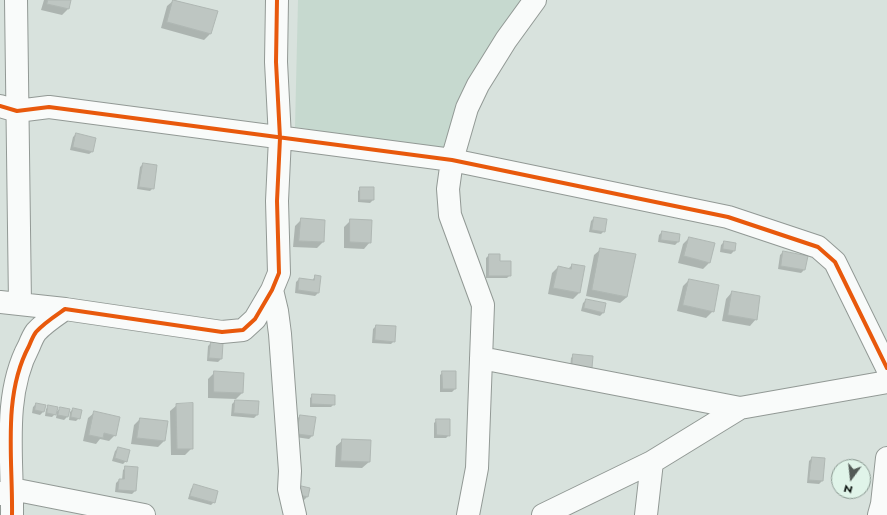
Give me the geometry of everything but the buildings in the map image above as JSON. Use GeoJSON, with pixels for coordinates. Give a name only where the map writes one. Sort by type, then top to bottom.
{"type":"FeatureCollection","features":[{"type":"Feature","properties":{"kind":"street"},"geometry":{"type":"LineString","coordinates":[[16,0],[9,108],[10,304],[65,309],[222,332],[243,330],[255,319],[272,290],[278,272],[277,201],[280,138],[276,62],[277,0]]}},
{"type":"Feature","properties":{"kind":"street"},"geometry":{"type":"LineString","coordinates":[[468,515],[476,468],[483,305],[450,215],[448,189],[452,160],[467,108],[478,84],[506,40],[535,0]]}},
{"type":"Feature","properties":{"kind":"street"},"geometry":{"type":"LineString","coordinates":[[9,108],[49,108],[452,160],[728,217],[818,247],[835,262],[887,368]]}},
{"type":"Feature","properties":{"kind":"street"},"geometry":{"type":"LineString","coordinates":[[272,290],[280,334],[290,471],[289,489],[295,515]]}},
{"type":"Feature","properties":{"kind":"street"},"geometry":{"type":"LineString","coordinates":[[12,515],[6,491],[12,409],[23,356],[36,333],[65,309]]}},
{"type":"Feature","properties":{"kind":"street"},"geometry":{"type":"LineString","coordinates":[[481,358],[740,408],[887,382]]}},
{"type":"Feature","properties":{"kind":"street"},"geometry":{"type":"LineString","coordinates":[[544,515],[652,462],[740,408]]}},
{"type":"Feature","properties":{"kind":"street"},"geometry":{"type":"LineString","coordinates":[[879,515],[882,504],[887,458]]}},
{"type":"Feature","properties":{"kind":"street"},"geometry":{"type":"LineString","coordinates":[[646,515],[652,462]]}},
{"type":"Feature","properties":{"kind":"street"},"geometry":{"type":"LineString","coordinates":[[6,491],[144,515]]}},
{"type":"Feature","properties":{"kind":"shaded area"},"geometry":{"type":"Polygon","coordinates":[[[298,0],[523,0],[447,151],[295,127],[298,0]]]}},
{"type":"Feature","properties":{"kind":"cycle path"},"geometry":{"type":"LineString","coordinates":[[12,515],[11,429],[15,386],[21,365],[31,340],[42,326],[65,309],[222,332],[243,330],[255,319],[272,290],[279,273],[277,201],[280,138],[276,62],[277,0]]}},
{"type":"Feature","properties":{"kind":"cycle path"},"geometry":{"type":"LineString","coordinates":[[0,106],[17,111],[49,107],[452,160],[728,217],[818,247],[835,262],[887,368]]}}]}
